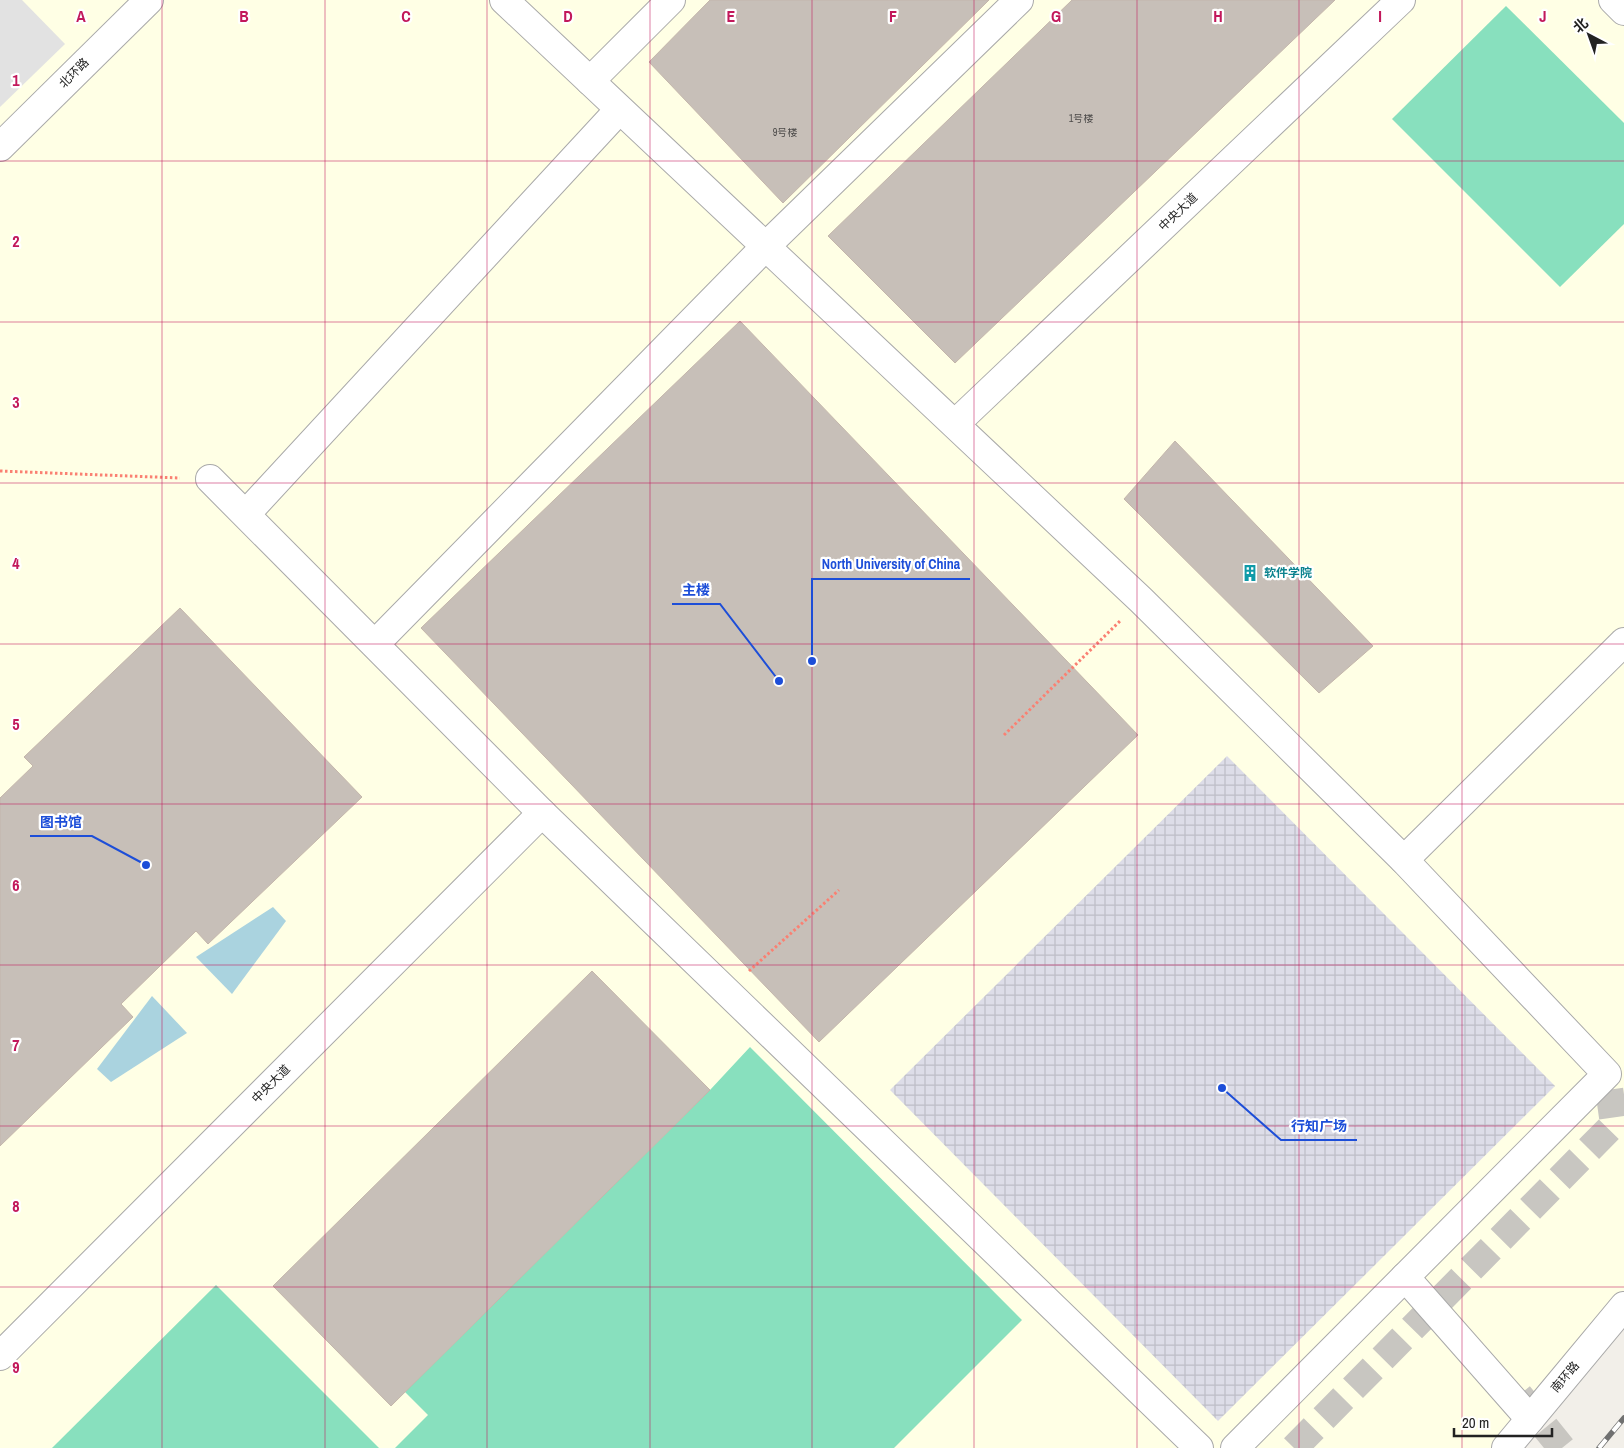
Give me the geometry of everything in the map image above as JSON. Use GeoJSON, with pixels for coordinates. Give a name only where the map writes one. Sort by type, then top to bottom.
{"type":"FeatureCollection","features":[{"type":"Feature","properties":{"kind":"street","name":"北环路"},"geometry":{"type":"LineString","coordinates":[[0,147],[149,0]]}},
{"type":"Feature","properties":{"kind":"street"},"geometry":{"type":"LineString","coordinates":[[504,0],[1141,600],[1404,860],[1607,1074],[1235,1448]]}},
{"type":"Feature","properties":{"kind":"street"},"geometry":{"type":"LineString","coordinates":[[590,81],[671,0]]}},
{"type":"Feature","properties":{"kind":"street"},"geometry":{"type":"LineString","coordinates":[[374,644],[765,247],[1019,0]]}},
{"type":"Feature","properties":{"kind":"street","name":"中央大道"},"geometry":{"type":"LineString","coordinates":[[955,424],[1401,0]]}},
{"type":"Feature","properties":{"kind":"street"},"geometry":{"type":"LineString","coordinates":[[1613,0],[1624,11]]}},
{"type":"Feature","properties":{"kind":"street"},"geometry":{"type":"LineString","coordinates":[[246,514],[619,110]]}},
{"type":"Feature","properties":{"kind":"street"},"geometry":{"type":"LineString","coordinates":[[210,479],[542,813],[1199,1448]]}},
{"type":"Feature","properties":{"kind":"street"},"geometry":{"type":"LineString","coordinates":[[1404,860],[1624,642]]}},
{"type":"Feature","properties":{"kind":"street","name":"中央大道"},"geometry":{"type":"LineString","coordinates":[[0,1356],[542,813]]}},
{"type":"Feature","properties":{"kind":"street"},"geometry":{"type":"LineString","coordinates":[[1405,1277],[1530,1419]]}},
{"type":"Feature","properties":{"kind":"street","name":"南环路"},"geometry":{"type":"LineString","coordinates":[[1506,1448],[1624,1306]]}},
{"type":"Feature","properties":{"kind":"path"},"geometry":{"type":"LineString","coordinates":[[0,472],[210,479]]}},
{"type":"Feature","properties":{"kind":"path"},"geometry":{"type":"LineString","coordinates":[[1004,734],[1141,600]]}},
{"type":"Feature","properties":{"kind":"path"},"geometry":{"type":"LineString","coordinates":[[726,992],[838,890]]}},
{"type":"Feature","properties":{"kind":"shaded area"},"geometry":{"type":"Polygon","coordinates":[[[0,0],[1624,0],[1624,1322],[1520,1448],[0,1448],[0,0]]]}},
{"type":"Feature","properties":{"kind":"shaded area"},"geometry":{"type":"Polygon","coordinates":[[[0,0],[22,0],[65,44],[0,107],[0,0]]]}},
{"type":"Feature","properties":{"kind":"shaded area"},"geometry":{"type":"Polygon","coordinates":[[[1227,756],[1555,1086],[1218,1421],[890,1090],[1227,756]]]}},
{"type":"Feature","properties":{"kind":"green space"},"geometry":{"type":"Polygon","coordinates":[[[1506,6],[1624,123],[1624,224],[1560,287],[1392,119],[1506,6]]]}},
{"type":"Feature","properties":{"kind":"green space"},"geometry":{"type":"Polygon","coordinates":[[[750,1047],[1022,1320],[894,1448],[395,1448],[428,1415],[405,1392],[710,1090],[750,1047]]]}},
{"type":"Feature","properties":{"kind":"green space"},"geometry":{"type":"Polygon","coordinates":[[[216,1285],[379,1448],[52,1448],[216,1285]]]}},
{"type":"Feature","properties":{"kind":"water"},"geometry":{"type":"Polygon","coordinates":[[[273,907],[286,921],[232,994],[196,957],[273,907]]]}},
{"type":"Feature","properties":{"kind":"water"},"geometry":{"type":"Polygon","coordinates":[[[152,996],[187,1033],[111,1082],[97,1069],[152,996]]]}},
{"type":"Feature","properties":{"kind":"building"},"geometry":{"type":"Polygon","coordinates":[[[710,0],[989,0],[783,203],[649,62],[710,0]]]}},
{"type":"Feature","properties":{"kind":"building"},"geometry":{"type":"Polygon","coordinates":[[[1072,0],[1335,0],[955,363],[828,236],[1072,0]]]}},
{"type":"Feature","properties":{"kind":"building"},"geometry":{"type":"Polygon","coordinates":[[[740,321],[1138,735],[819,1042],[421,628],[740,321]]]}},
{"type":"Feature","properties":{"kind":"building","name":"软件学院"},"geometry":{"type":"Polygon","coordinates":[[[1175,441],[1373,646],[1319,693],[1124,499],[1175,441]]]}},
{"type":"Feature","properties":{"kind":"building"},"geometry":{"type":"Polygon","coordinates":[[[180,608],[362,797],[208,944],[196,931],[121,1004],[133,1017],[0,1146],[0,798],[33,766],[24,757],[180,608]]]}},
{"type":"Feature","properties":{"kind":"building"},"geometry":{"type":"Polygon","coordinates":[[[592,971],[710,1090],[391,1406],[273,1286],[592,971]]]}},
{"type":"Feature","properties":{"kind":"tunnel"},"geometry":{"type":"LineString","coordinates":[[1294,1448],[1614,1124],[1607,1074]]}},
{"type":"Feature","properties":{"kind":"tunnel"},"geometry":{"type":"LineString","coordinates":[[1519,1395],[1562,1448]]}},
{"type":"Feature","properties":{"kind":"railway"},"geometry":{"type":"LineString","coordinates":[[1599,1448],[1624,1418]]}},
{"type":"Feature","properties":{"kind":"place","name":"软件学院"},"geometry":{"type":"Point","coordinates":[1250,573]}},
{"type":"Feature","properties":{"kind":"place","name":"North University of China"},"geometry":{"type":"Point","coordinates":[812,661]}},
{"type":"Feature","properties":{"kind":"place","name":"主楼"},"geometry":{"type":"Point","coordinates":[779,681]}},
{"type":"Feature","properties":{"kind":"place","name":"图书馆"},"geometry":{"type":"Point","coordinates":[146,865]}},
{"type":"Feature","properties":{"kind":"place","name":"行知广场"},"geometry":{"type":"Point","coordinates":[1222,1088]}}]}
